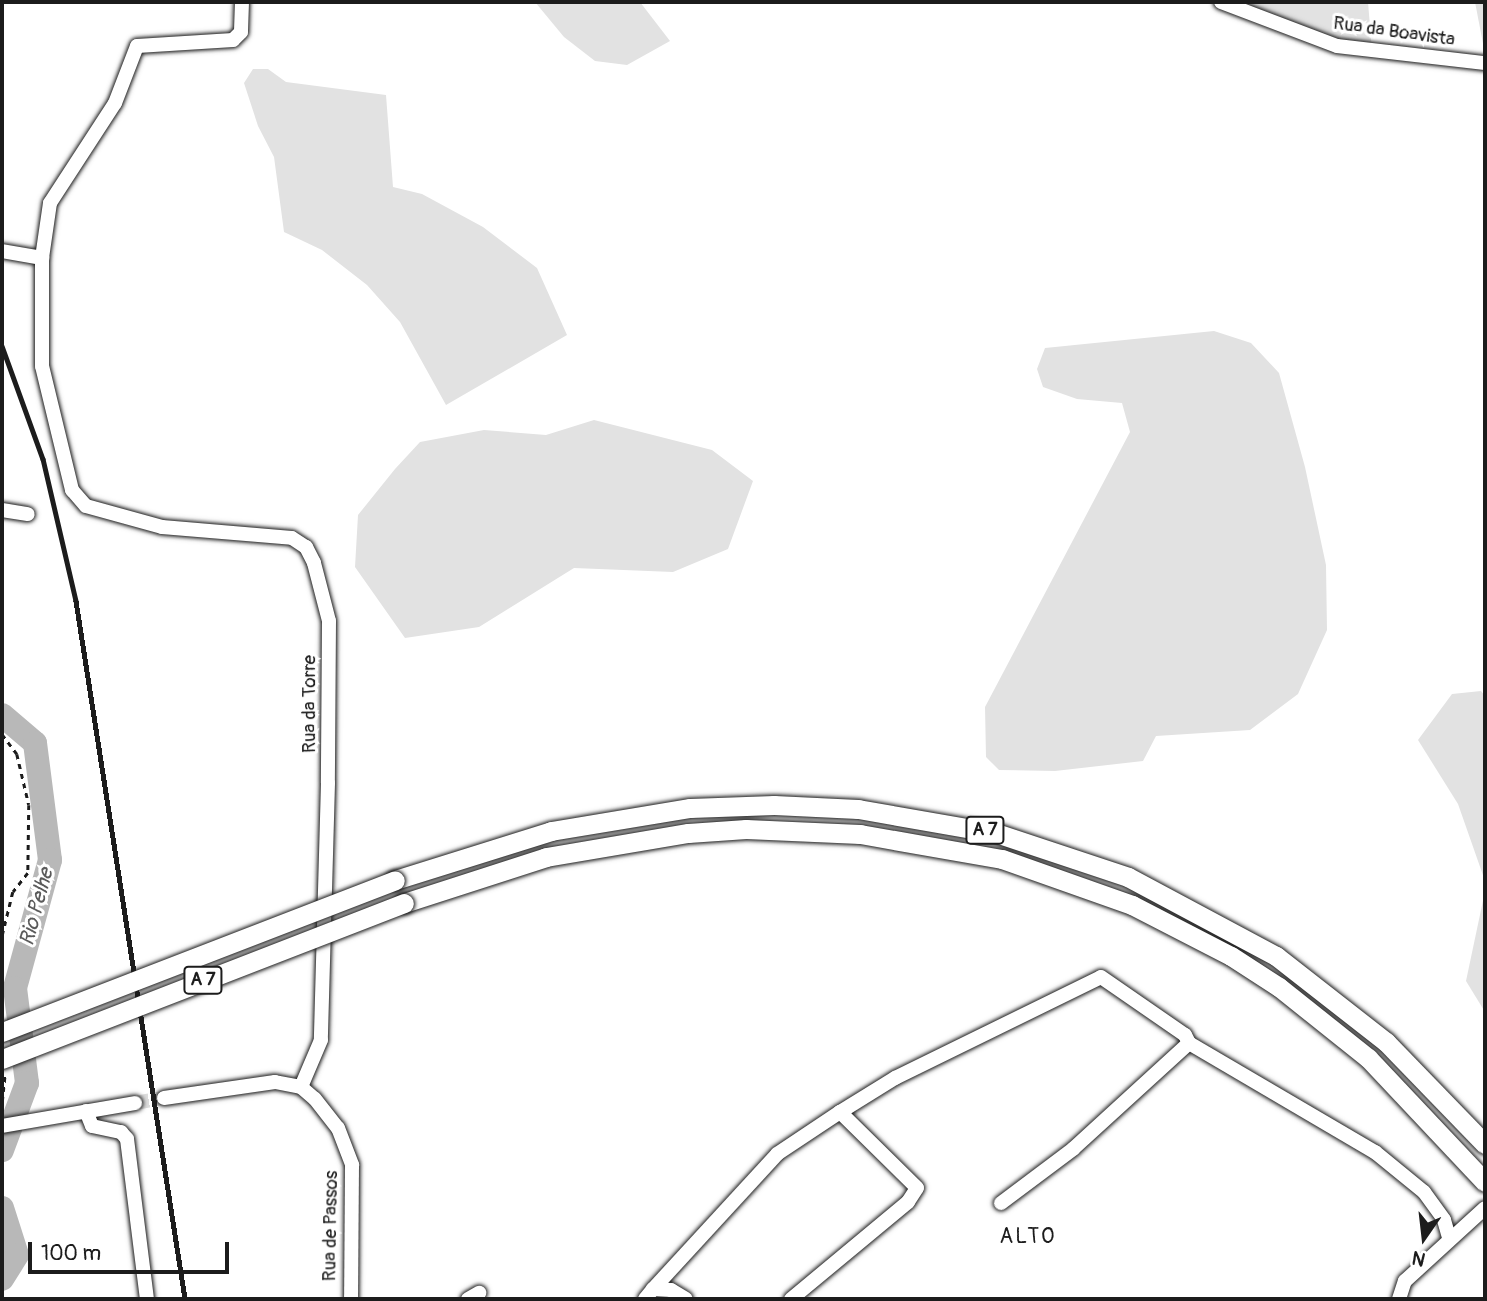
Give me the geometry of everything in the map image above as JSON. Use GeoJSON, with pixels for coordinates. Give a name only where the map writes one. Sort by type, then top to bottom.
{"type":"FeatureCollection","features":[{"type":"Feature","properties":{"kind":"highway","name":"A 7"},"geometry":{"type":"LineString","coordinates":[[2,1032],[396,880],[551,831],[690,808],[774,805],[858,809],[996,833],[1076,856],[1154,888],[1276,956],[1365,1023],[1485,1144]]}},
{"type":"Feature","properties":{"kind":"highway","name":"A 7"},"geometry":{"type":"LineString","coordinates":[[2,1059],[404,903],[546,857],[688,833],[746,829],[850,833],[1002,859],[1132,905],[1231,956],[1279,987],[1368,1058],[1485,1182]]}},
{"type":"Feature","properties":{"kind":"street"},"geometry":{"type":"LineString","coordinates":[[2,251],[42,258],[50,203],[115,103],[137,46],[233,40],[241,32],[242,2]]}},
{"type":"Feature","properties":{"kind":"street","name":"Rua da Boavista"},"geometry":{"type":"LineString","coordinates":[[1221,2],[1337,46],[1485,64]]}},
{"type":"Feature","properties":{"kind":"street","name":"Rua da Torre"},"geometry":{"type":"LineString","coordinates":[[42,258],[42,366],[72,490],[86,506],[162,527],[292,538],[306,547],[314,563],[329,621],[328,810],[321,1040],[300,1087]]}},
{"type":"Feature","properties":{"kind":"street"},"geometry":{"type":"LineString","coordinates":[[2,510],[27,514]]}},
{"type":"Feature","properties":{"kind":"street"},"geometry":{"type":"LineString","coordinates":[[649,1294],[776,1154],[895,1078],[1101,977],[1154,1011],[1189,1043],[1375,1152],[1424,1192],[1455,1234]]}},
{"type":"Feature","properties":{"kind":"street"},"geometry":{"type":"LineString","coordinates":[[1001,1203],[1073,1149],[1189,1043]]}},
{"type":"Feature","properties":{"kind":"street"},"geometry":{"type":"LineString","coordinates":[[164,1098],[254,1083],[300,1087]]}},
{"type":"Feature","properties":{"kind":"street","name":"Rua de Passos"},"geometry":{"type":"LineString","coordinates":[[300,1087],[338,1128],[352,1165],[351,1299]]}},
{"type":"Feature","properties":{"kind":"street"},"geometry":{"type":"LineString","coordinates":[[2,1126],[135,1103]]}},
{"type":"Feature","properties":{"kind":"street"},"geometry":{"type":"LineString","coordinates":[[86,1111],[92,1126],[121,1132],[127,1139],[146,1299]]}},
{"type":"Feature","properties":{"kind":"street"},"geometry":{"type":"LineString","coordinates":[[791,1299],[908,1202],[917,1188],[840,1112]]}},
{"type":"Feature","properties":{"kind":"street"},"geometry":{"type":"LineString","coordinates":[[1399,1299],[1405,1281],[1485,1208]]}},
{"type":"Feature","properties":{"kind":"street"},"geometry":{"type":"LineString","coordinates":[[649,1294],[671,1290],[686,1299]]}},
{"type":"Feature","properties":{"kind":"path"},"geometry":{"type":"LineString","coordinates":[[2,734],[16,754],[29,805],[28,873],[13,892],[2,937]]}},
{"type":"Feature","properties":{"kind":"shaded area"},"geometry":{"type":"Polygon","coordinates":[[[535,2],[640,2],[670,41],[627,65],[595,61],[564,37],[535,2]]]}},
{"type":"Feature","properties":{"kind":"shaded area"},"geometry":{"type":"Polygon","coordinates":[[[1221,2],[1368,2],[1372,51],[1221,2]]]}},
{"type":"Feature","properties":{"kind":"shaded area"},"geometry":{"type":"Polygon","coordinates":[[[1475,2],[1485,2],[1485,54],[1475,2]]]}},
{"type":"Feature","properties":{"kind":"shaded area"},"geometry":{"type":"Polygon","coordinates":[[[253,69],[268,69],[286,82],[386,95],[393,187],[422,194],[483,227],[537,268],[567,335],[446,405],[400,322],[367,285],[322,250],[284,232],[274,157],[258,126],[244,83],[253,69]]]}},
{"type":"Feature","properties":{"kind":"shaded area"},"geometry":{"type":"Polygon","coordinates":[[[1214,331],[1251,343],[1279,373],[1305,467],[1326,565],[1327,630],[1298,694],[1250,730],[1156,736],[1143,761],[1055,771],[999,770],[986,757],[985,707],[1130,432],[1122,403],[1077,399],[1043,387],[1037,369],[1045,348],[1214,331]]]}},
{"type":"Feature","properties":{"kind":"shaded area"},"geometry":{"type":"Polygon","coordinates":[[[594,420],[712,450],[753,481],[728,549],[673,572],[574,568],[479,627],[405,638],[355,567],[358,515],[395,469],[420,442],[484,430],[546,435],[594,420]]]}},
{"type":"Feature","properties":{"kind":"shaded area"},"geometry":{"type":"Polygon","coordinates":[[[1481,691],[1485,696],[1485,881],[1458,804],[1418,740],[1452,694],[1481,691]]]}},
{"type":"Feature","properties":{"kind":"shaded area"},"geometry":{"type":"Polygon","coordinates":[[[1485,891],[1485,1012],[1466,981],[1485,891]]]}},
{"type":"Feature","properties":{"kind":"waterway","name":"Rio Pelhe"},"geometry":{"type":"LineString","coordinates":[[2,715],[35,743],[50,860],[15,988],[27,1083],[2,1150]]}},
{"type":"Feature","properties":{"kind":"waterway","name":"Rio Pelhe"},"geometry":{"type":"LineString","coordinates":[[2,1208],[17,1255],[2,1279]]}},
{"type":"Feature","properties":{"kind":"tunnel"},"geometry":{"type":"LineString","coordinates":[[135,1103],[164,1098]]}},
{"type":"Feature","properties":{"kind":"railway"},"geometry":{"type":"LineString","coordinates":[[2,346],[43,459],[76,601],[185,1299]]}},
{"type":"Feature","properties":{"kind":"district","name":"ALTO"},"geometry":{"type":"Point","coordinates":[1028,1237]}}]}
